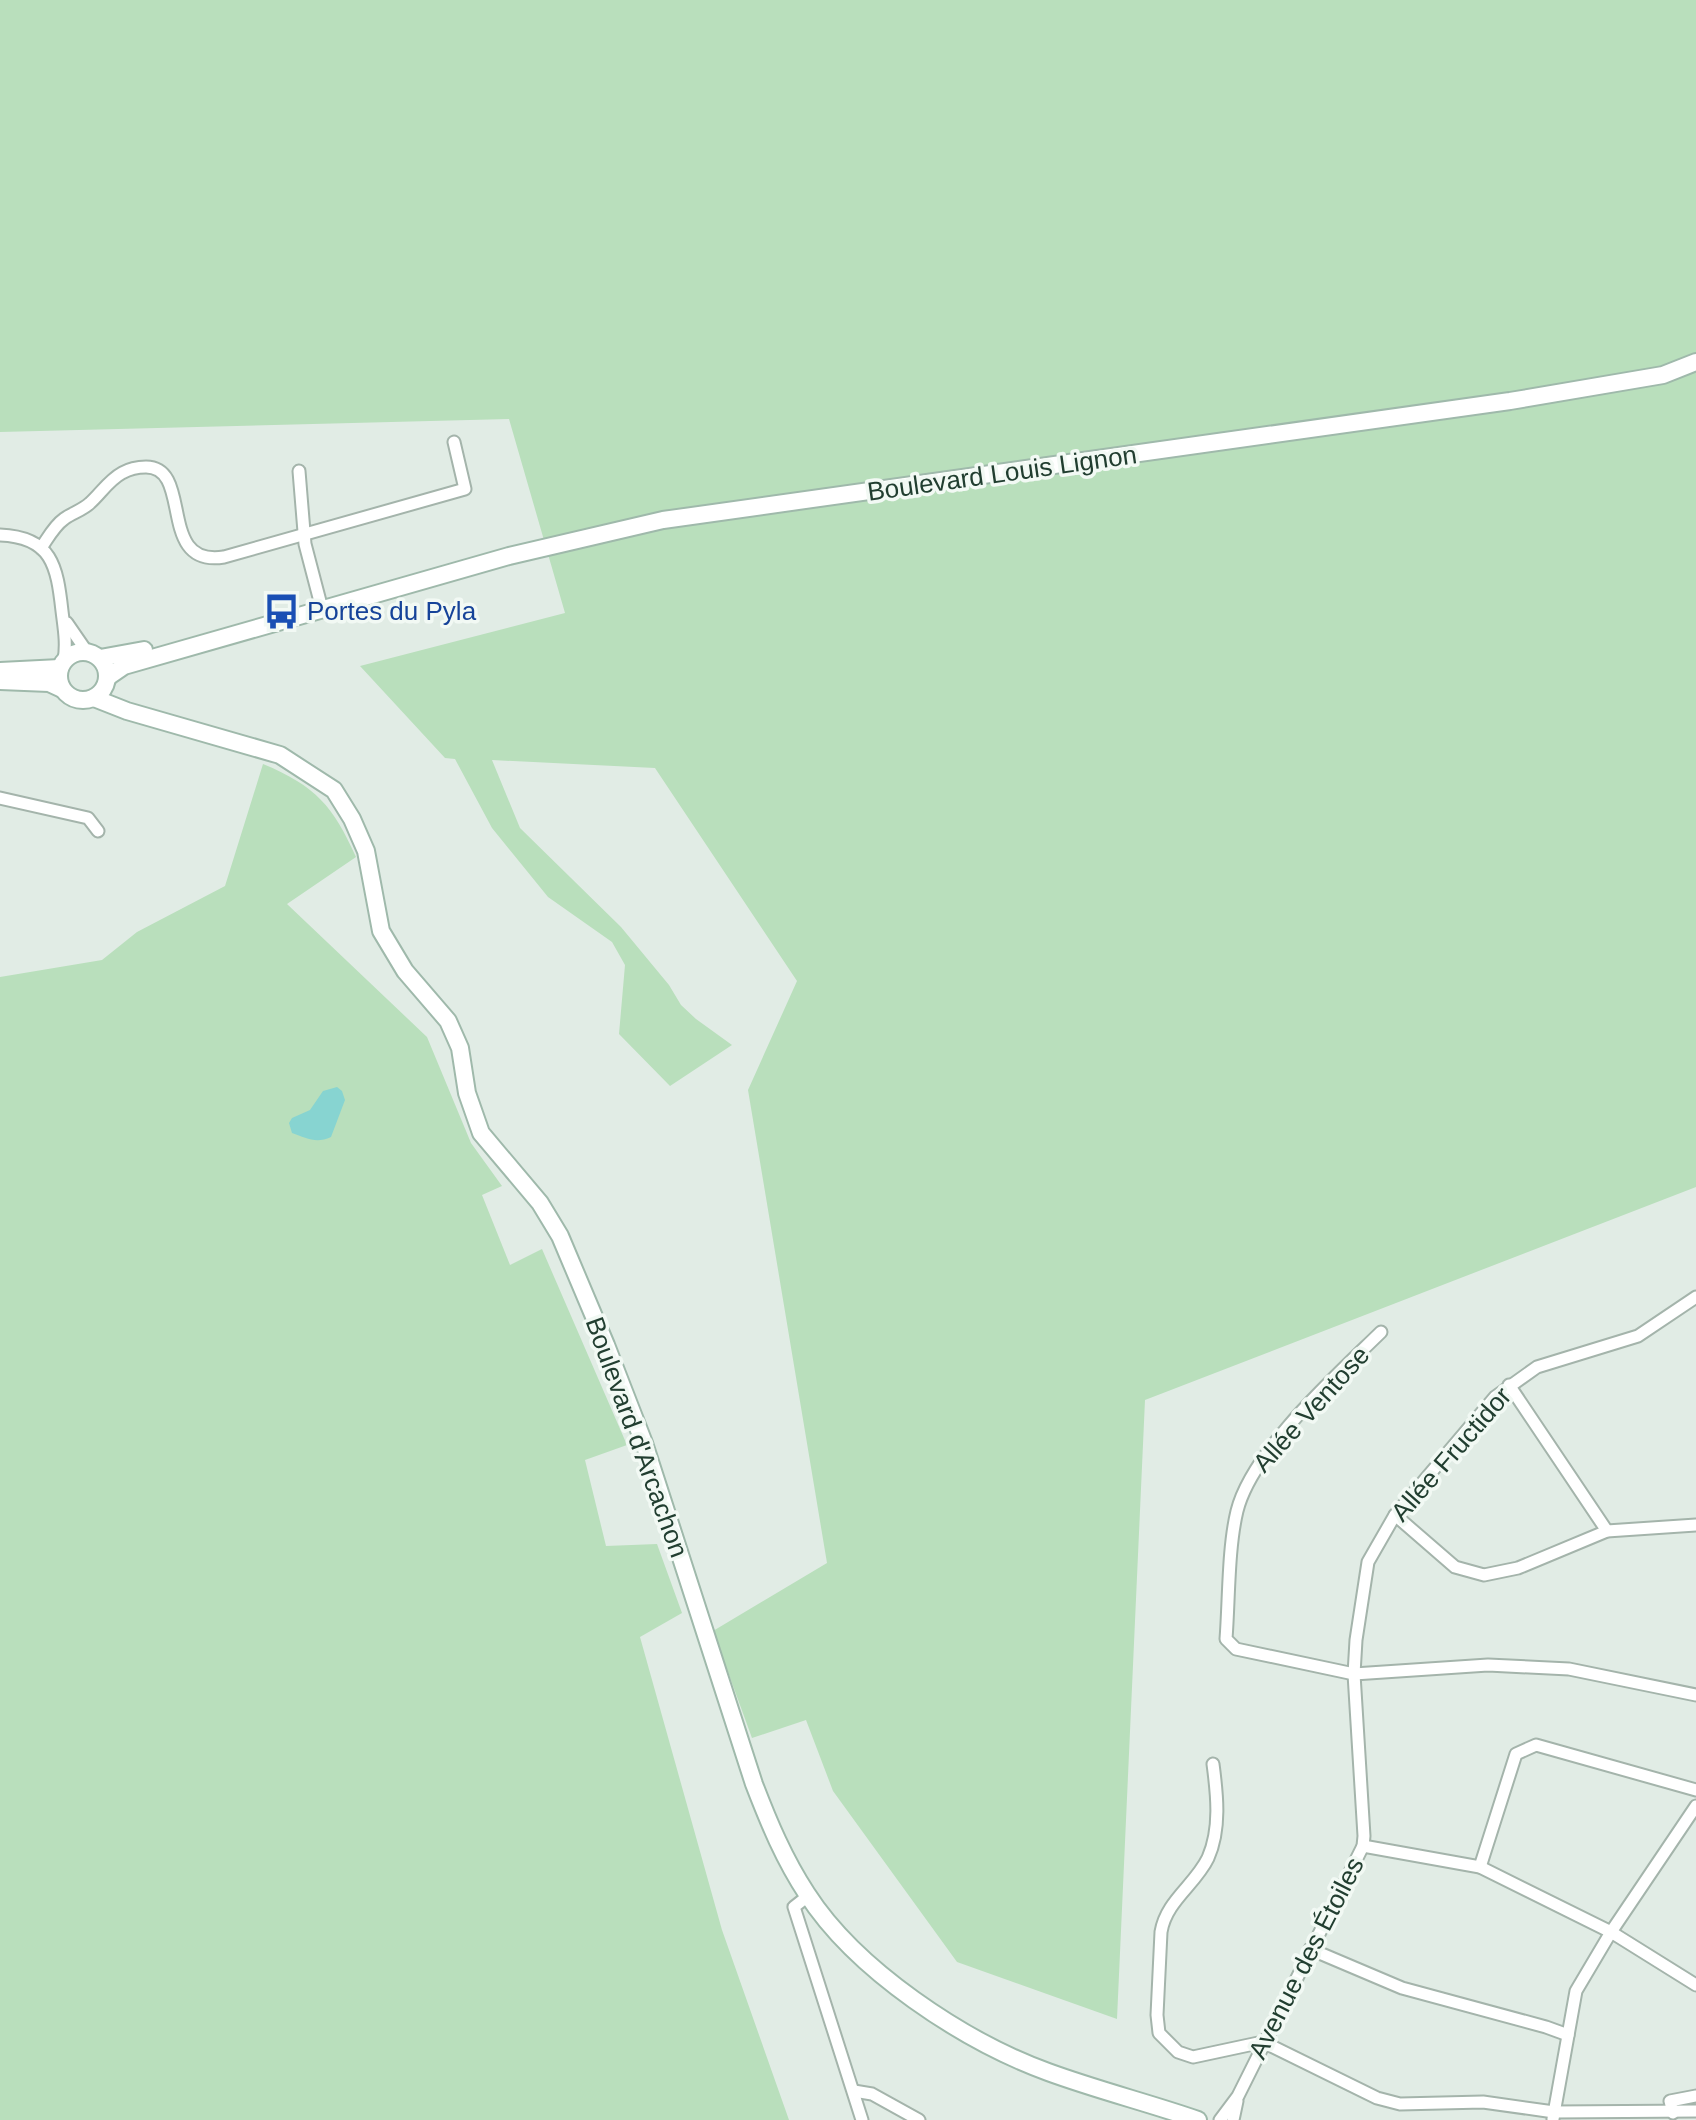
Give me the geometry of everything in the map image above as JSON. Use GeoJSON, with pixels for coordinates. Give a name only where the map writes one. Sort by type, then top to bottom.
{"type":"FeatureCollection","features":[{"type":"Feature","properties":{"kind":"main road","name":"Boulevard Louis Lignon"},"geometry":{"type":"LineString","coordinates":[[318,610],[509,556],[663,520],[1510,401],[1663,375],[1696,362]]}},
{"type":"Feature","properties":{"kind":"main road"},"geometry":{"type":"LineString","coordinates":[[62,689],[59,679],[62,664],[71,655],[114,657],[318,610]]}},
{"type":"Feature","properties":{"kind":"main road"},"geometry":{"type":"LineString","coordinates":[[0,681],[49,683],[80,701],[94,698],[107,680],[124,666],[318,610]]}},
{"type":"Feature","properties":{"kind":"main road"},"geometry":{"type":"LineString","coordinates":[[93,655],[106,667],[115,701],[127,711]]}},
{"type":"Feature","properties":{"kind":"main road"},"geometry":{"type":"LineString","coordinates":[[0,671],[62,664]]}},
{"type":"Feature","properties":{"kind":"main road","name":"Boulevard d'Arcachon"},"geometry":{"type":"LineString","coordinates":[[94,698],[127,711],[280,755],[334,790],[352,819],[366,851],[381,931],[405,971],[448,1021],[460,1048],[467,1093],[481,1133],[540,1203],[566,1250],[644,1443],[754,1784],[782,1851],[808,1896],[849,1944],[897,1989],[983,2042],[1046,2072],[1198,2120]]}},
{"type":"Feature","properties":{"kind":"street"},"geometry":{"type":"LineString","coordinates":[[41,548],[58,523],[89,504],[118,475],[145,467],[157,469],[168,480],[185,540],[196,554],[224,557],[465,489],[454,442]]}},
{"type":"Feature","properties":{"kind":"street"},"geometry":{"type":"LineString","coordinates":[[299,471],[304,535],[318,610]]}},
{"type":"Feature","properties":{"kind":"street"},"geometry":{"type":"LineString","coordinates":[[0,535],[28,538],[41,548],[56,569],[66,643],[62,664]]}},
{"type":"Feature","properties":{"kind":"street"},"geometry":{"type":"LineString","coordinates":[[62,611],[72,633],[93,655]]}},
{"type":"Feature","properties":{"kind":"street"},"geometry":{"type":"LineString","coordinates":[[0,798],[88,818],[98,831]]}},
{"type":"Feature","properties":{"kind":"street","name":"Allée Fructidor"},"geometry":{"type":"LineString","coordinates":[[1354,1674],[1368,1562],[1395,1515],[1495,1397],[1537,1367],[1638,1336],[1696,1297]]}},
{"type":"Feature","properties":{"kind":"street","name":"Allée Ventose"},"geometry":{"type":"LineString","coordinates":[[1381,1332],[1341,1371],[1257,1464],[1237,1510],[1226,1639],[1236,1649],[1354,1674],[1488,1665],[1569,1669],[1696,1695]]}},
{"type":"Feature","properties":{"kind":"street"},"geometry":{"type":"LineString","coordinates":[[1509,1385],[1607,1531]]}},
{"type":"Feature","properties":{"kind":"street"},"geometry":{"type":"LineString","coordinates":[[1395,1515],[1455,1567],[1484,1575],[1518,1568],[1607,1531],[1696,1525]]}},
{"type":"Feature","properties":{"kind":"street","name":"Avenue des Étoiles"},"geometry":{"type":"LineString","coordinates":[[1220,2120],[1238,2096],[1363,1846],[1354,1674]]}},
{"type":"Feature","properties":{"kind":"street"},"geometry":{"type":"LineString","coordinates":[[1480,1867],[1516,1754],[1536,1745],[1696,1790]]}},
{"type":"Feature","properties":{"kind":"street"},"geometry":{"type":"LineString","coordinates":[[1213,1764],[1218,1798],[1211,1848],[1207,1859],[1163,1921],[1157,2015],[1159,2033],[1178,2052],[1193,2057],[1263,2042],[1377,2098],[1400,2104],[1483,2102],[1553,2116],[1696,2111]]}},
{"type":"Feature","properties":{"kind":"street"},"geometry":{"type":"LineString","coordinates":[[1553,2116],[1576,1991],[1611,1932],[1696,1806]]}},
{"type":"Feature","properties":{"kind":"street"},"geometry":{"type":"LineString","coordinates":[[1363,1846],[1480,1867],[1611,1932],[1696,1985]]}},
{"type":"Feature","properties":{"kind":"street"},"geometry":{"type":"LineString","coordinates":[[808,1896],[794,1907],[862,2120]]}},
{"type":"Feature","properties":{"kind":"street"},"geometry":{"type":"LineString","coordinates":[[1310,1949],[1402,1988],[1568,2035]]}},
{"type":"Feature","properties":{"kind":"street"},"geometry":{"type":"LineString","coordinates":[[854,2091],[872,2094],[919,2120]]}},
{"type":"Feature","properties":{"kind":"street","name":"Avenue des Étoiles"},"geometry":{"type":"LineString","coordinates":[[1233,2120],[1238,2096]]}},
{"type":"Feature","properties":{"kind":"street"},"geometry":{"type":"LineString","coordinates":[[1673,2113],[1670,2101],[1696,2096]]}},
{"type":"Feature","properties":{"kind":"green space"},"geometry":{"type":"Polygon","coordinates":[[[0,0],[1696,0],[1696,1187],[1145,1400],[1117,2019],[957,1962],[833,1791],[806,1720],[752,1738],[713,1631],[827,1563],[748,1090],[797,981],[655,768],[492,760],[520,828],[621,927],[669,985],[681,1005],[732,1045],[670,1086],[619,1034],[625,965],[612,942],[548,897],[492,828],[455,759],[445,758],[360,666],[565,613],[509,419],[0,432],[0,0]]]}},
{"type":"Feature","properties":{"kind":"green space"},"geometry":{"type":"Polygon","coordinates":[[[263,764],[297,781],[321,800],[339,824],[356,857],[287,904],[427,1037],[471,1143],[502,1186],[482,1195],[510,1265],[542,1249],[627,1445],[585,1460],[606,1546],[657,1544],[682,1613],[640,1637],[722,1930],[789,2120],[0,2120],[0,977],[102,960],[137,932],[225,886],[263,764]]]}},
{"type":"Feature","properties":{"kind":"water"},"geometry":{"type":"Polygon","coordinates":[[[337,1087],[345,1100],[331,1137],[316,1140],[292,1133],[289,1123],[292,1118],[310,1110],[323,1091],[337,1087]]]}},
{"type":"Feature","properties":{"kind":"place","name":"Portes du Pyla"},"geometry":{"type":"Point","coordinates":[281,611]}}]}
